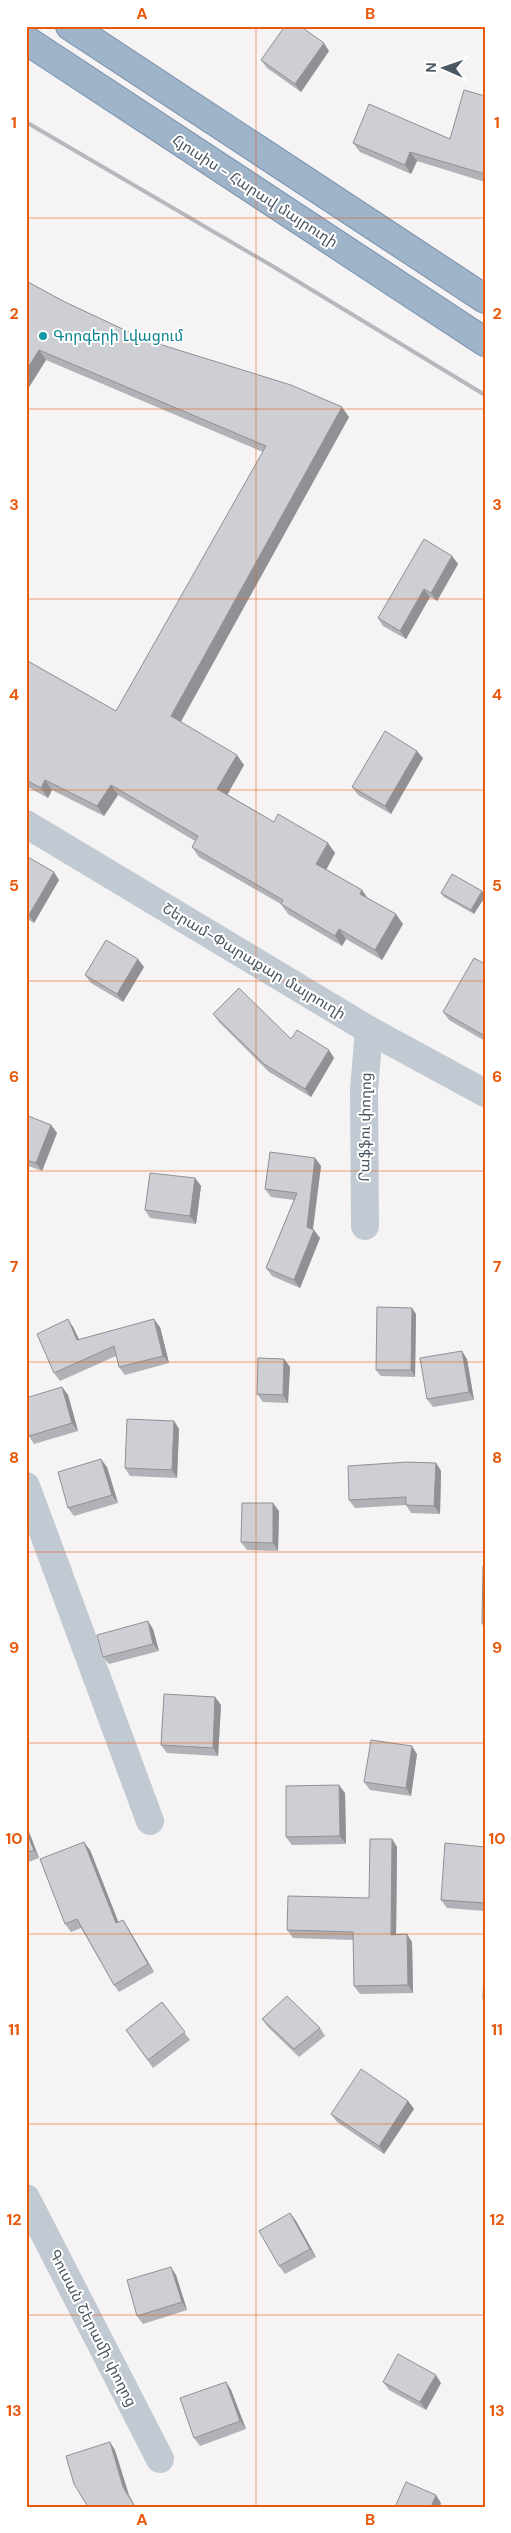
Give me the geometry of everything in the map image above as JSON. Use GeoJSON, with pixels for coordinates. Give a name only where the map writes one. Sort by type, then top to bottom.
{"type":"FeatureCollection","features":[{"type":"Feature","properties":{"kind":"highway"},"geometry":{"type":"LineString","coordinates":[[70,26],[485,299]]}},
{"type":"Feature","properties":{"kind":"highway","name":"Հյուսիս - Հարավ մայրուղի"},"geometry":{"type":"LineString","coordinates":[[26,40],[485,342]]}},
{"type":"Feature","properties":{"kind":"street","name":"Շերամ-Փարաքար մայրուղի"},"geometry":{"type":"LineString","coordinates":[[26,824],[369,1030],[485,1094]]}},
{"type":"Feature","properties":{"kind":"street","name":"Րաֆֆու փողոց"},"geometry":{"type":"LineString","coordinates":[[365,1226],[364,1090],[369,1030]]}},
{"type":"Feature","properties":{"kind":"street"},"geometry":{"type":"LineString","coordinates":[[26,1486],[150,1821]]}},
{"type":"Feature","properties":{"kind":"street","name":"Գուսան Շերամի փողոց"},"geometry":{"type":"LineString","coordinates":[[26,2198],[160,2459]]}},
{"type":"Feature","properties":{"kind":"building"},"geometry":{"type":"Polygon","coordinates":[[[285,26],[300,26],[324,43],[295,84],[261,60],[285,26]]]}},
{"type":"Feature","properties":{"kind":"building"},"geometry":{"type":"Polygon","coordinates":[[[464,90],[485,96],[485,174],[410,152],[405,165],[353,143],[369,104],[450,139],[464,90]]]}},
{"type":"Feature","properties":{"kind":"building"},"geometry":{"type":"Polygon","coordinates":[[[26,281],[65,302],[146,340],[291,385],[342,407],[171,716],[237,755],[217,789],[274,822],[278,814],[328,843],[316,864],[362,890],[360,894],[396,914],[375,950],[339,929],[335,936],[281,904],[283,900],[192,847],[198,836],[111,785],[97,806],[45,780],[41,788],[26,780],[26,660],[116,711],[266,446],[39,350],[26,371],[26,281]]]}},
{"type":"Feature","properties":{"kind":"building"},"geometry":{"type":"Polygon","coordinates":[[[424,539],[452,556],[431,593],[424,589],[400,631],[378,618],[424,539]]]}},
{"type":"Feature","properties":{"kind":"building"},"geometry":{"type":"Polygon","coordinates":[[[385,731],[417,751],[385,806],[352,787],[385,731]]]}},
{"type":"Feature","properties":{"kind":"building"},"geometry":{"type":"Polygon","coordinates":[[[26,856],[54,872],[29,915],[26,914],[26,856]]]}},
{"type":"Feature","properties":{"kind":"building"},"geometry":{"type":"Polygon","coordinates":[[[452,874],[482,891],[471,910],[441,893],[452,874]]]}},
{"type":"Feature","properties":{"kind":"building"},"geometry":{"type":"Polygon","coordinates":[[[106,940],[138,959],[117,994],[85,975],[106,940]]]}},
{"type":"Feature","properties":{"kind":"building"},"geometry":{"type":"Polygon","coordinates":[[[474,958],[485,964],[485,1036],[443,1012],[474,958]]]}},
{"type":"Feature","properties":{"kind":"building"},"geometry":{"type":"Polygon","coordinates":[[[239,988],[291,1039],[297,1030],[329,1050],[305,1089],[264,1064],[213,1014],[239,988]]]}},
{"type":"Feature","properties":{"kind":"building"},"geometry":{"type":"Polygon","coordinates":[[[26,1115],[51,1125],[36,1163],[26,1160],[26,1115]]]}},
{"type":"Feature","properties":{"kind":"building"},"geometry":{"type":"Polygon","coordinates":[[[270,1152],[315,1158],[307,1227],[314,1230],[294,1280],[266,1268],[297,1193],[265,1189],[270,1152]]]}},
{"type":"Feature","properties":{"kind":"building"},"geometry":{"type":"Polygon","coordinates":[[[150,1173],[195,1178],[190,1216],[145,1210],[150,1173]]]}},
{"type":"Feature","properties":{"kind":"building"},"geometry":{"type":"Polygon","coordinates":[[[377,1307],[412,1308],[411,1370],[376,1370],[377,1307]]]}},
{"type":"Feature","properties":{"kind":"building"},"geometry":{"type":"Polygon","coordinates":[[[68,1319],[77,1340],[154,1319],[163,1356],[119,1367],[114,1346],[54,1373],[37,1334],[68,1319]]]}},
{"type":"Feature","properties":{"kind":"building"},"geometry":{"type":"Polygon","coordinates":[[[462,1351],[469,1392],[427,1399],[420,1358],[462,1351]]]}},
{"type":"Feature","properties":{"kind":"building"},"geometry":{"type":"Polygon","coordinates":[[[258,1358],[284,1359],[283,1395],[257,1394],[258,1358]]]}},
{"type":"Feature","properties":{"kind":"building"},"geometry":{"type":"Polygon","coordinates":[[[62,1387],[72,1423],[29,1436],[26,1428],[26,1398],[62,1387]]]}},
{"type":"Feature","properties":{"kind":"building"},"geometry":{"type":"Polygon","coordinates":[[[127,1419],[174,1421],[172,1470],[125,1468],[127,1419]]]}},
{"type":"Feature","properties":{"kind":"building"},"geometry":{"type":"Polygon","coordinates":[[[101,1459],[112,1495],[68,1508],[58,1472],[101,1459]]]}},
{"type":"Feature","properties":{"kind":"building"},"geometry":{"type":"Polygon","coordinates":[[[407,1462],[436,1463],[434,1506],[406,1505],[406,1497],[349,1500],[348,1466],[407,1462]]]}},
{"type":"Feature","properties":{"kind":"building"},"geometry":{"type":"Polygon","coordinates":[[[242,1503],[273,1503],[273,1543],[241,1542],[242,1503]]]}},
{"type":"Feature","properties":{"kind":"building"},"geometry":{"type":"Polygon","coordinates":[[[483,1566],[485,1566],[485,1624],[482,1624],[483,1566]]]}},
{"type":"Feature","properties":{"kind":"building"},"geometry":{"type":"Polygon","coordinates":[[[148,1621],[153,1644],[103,1657],[97,1635],[148,1621]]]}},
{"type":"Feature","properties":{"kind":"building"},"geometry":{"type":"Polygon","coordinates":[[[164,1694],[215,1697],[213,1748],[161,1745],[164,1694]]]}},
{"type":"Feature","properties":{"kind":"building"},"geometry":{"type":"Polygon","coordinates":[[[371,1740],[412,1746],[406,1788],[364,1782],[371,1740]]]}},
{"type":"Feature","properties":{"kind":"building"},"geometry":{"type":"Polygon","coordinates":[[[339,1785],[340,1836],[286,1837],[286,1786],[339,1785]]]}},
{"type":"Feature","properties":{"kind":"building"},"geometry":{"type":"Polygon","coordinates":[[[26,1831],[34,1850],[26,1853],[26,1831]]]}},
{"type":"Feature","properties":{"kind":"building"},"geometry":{"type":"Polygon","coordinates":[[[370,1839],[392,1839],[391,1935],[407,1934],[408,1985],[354,1986],[353,1932],[287,1930],[288,1896],[369,1898],[370,1839]]]}},
{"type":"Feature","properties":{"kind":"building"},"geometry":{"type":"Polygon","coordinates":[[[84,1842],[116,1923],[123,1920],[148,1964],[114,1985],[77,1919],[65,1924],[40,1859],[84,1842]]]}},
{"type":"Feature","properties":{"kind":"building"},"geometry":{"type":"Polygon","coordinates":[[[445,1843],[485,1847],[485,1903],[441,1900],[445,1843]]]}},
{"type":"Feature","properties":{"kind":"building"},"geometry":{"type":"Polygon","coordinates":[[[484,1968],[485,1999],[483,1999],[484,1968]]]}},
{"type":"Feature","properties":{"kind":"building"},"geometry":{"type":"Polygon","coordinates":[[[287,1996],[320,2028],[294,2049],[262,2019],[287,1996]]]}},
{"type":"Feature","properties":{"kind":"building"},"geometry":{"type":"Polygon","coordinates":[[[162,2002],[185,2032],[148,2060],[126,2030],[162,2002]]]}},
{"type":"Feature","properties":{"kind":"building"},"geometry":{"type":"Polygon","coordinates":[[[361,2069],[408,2101],[379,2146],[331,2114],[361,2069]]]}},
{"type":"Feature","properties":{"kind":"building"},"geometry":{"type":"Polygon","coordinates":[[[290,2213],[310,2249],[279,2266],[259,2231],[290,2213]]]}},
{"type":"Feature","properties":{"kind":"building"},"geometry":{"type":"Polygon","coordinates":[[[171,2267],[182,2302],[137,2316],[127,2280],[171,2267]]]}},
{"type":"Feature","properties":{"kind":"building"},"geometry":{"type":"Polygon","coordinates":[[[398,2354],[436,2375],[420,2402],[383,2382],[398,2354]]]}},
{"type":"Feature","properties":{"kind":"building"},"geometry":{"type":"Polygon","coordinates":[[[226,2382],[240,2421],[194,2438],[180,2398],[226,2382]]]}},
{"type":"Feature","properties":{"kind":"building"},"geometry":{"type":"Polygon","coordinates":[[[110,2442],[123,2487],[135,2507],[88,2507],[74,2484],[66,2456],[110,2442]]]}},
{"type":"Feature","properties":{"kind":"building"},"geometry":{"type":"Polygon","coordinates":[[[406,2482],[436,2495],[431,2507],[395,2507],[406,2482]]]}},
{"type":"Feature","properties":{"kind":"railway"},"geometry":{"type":"LineString","coordinates":[[26,122],[274,267],[485,395]]}},
{"type":"Feature","properties":{"kind":"place","name":"Գորգերի Լվացում"},"geometry":{"type":"Point","coordinates":[43,336]}}]}
